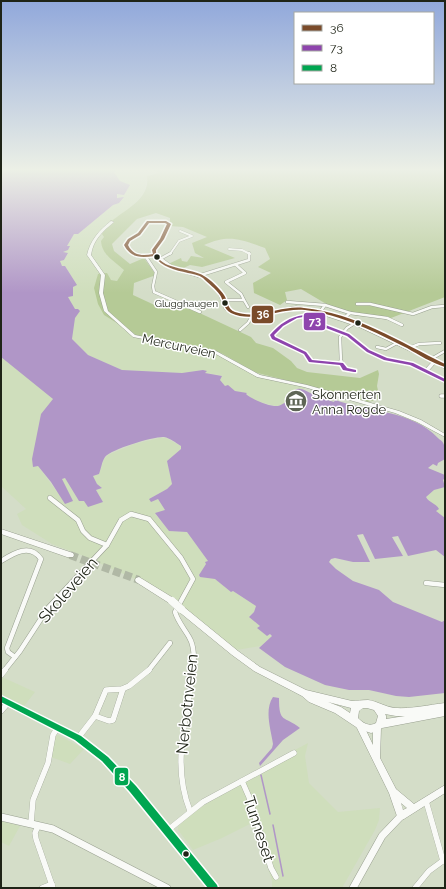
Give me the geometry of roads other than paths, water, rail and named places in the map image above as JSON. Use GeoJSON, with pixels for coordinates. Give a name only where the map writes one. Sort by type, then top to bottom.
{"type":"FeatureCollection","features":[{"type":"Feature","properties":{"kind":"highway"},"geometry":{"type":"LineString","coordinates":[[1,531],[70,555]]}},
{"type":"Feature","properties":{"kind":"highway"},"geometry":{"type":"LineString","coordinates":[[139,580],[177,604],[251,665],[283,684],[305,693],[314,694],[342,703],[360,705],[367,704],[387,711],[403,712],[445,707]]}},
{"type":"Feature","properties":{"kind":"highway"},"geometry":{"type":"LineString","coordinates":[[305,693],[312,699],[338,710],[367,729],[445,712]]}},
{"type":"Feature","properties":{"kind":"highway"},"geometry":{"type":"LineString","coordinates":[[358,724],[353,712],[360,705]]}},
{"type":"Feature","properties":{"kind":"highway"},"geometry":{"type":"LineString","coordinates":[[377,707],[382,716],[379,726]]}},
{"type":"Feature","properties":{"kind":"main road","name":"Mercurveien"},"geometry":{"type":"LineString","coordinates":[[112,222],[104,228],[95,240],[90,255],[103,274],[101,293],[106,311],[132,335],[215,352],[259,376],[305,386],[397,412],[419,421],[445,436]]}},
{"type":"Feature","properties":{"kind":"main road"},"geometry":{"type":"LineString","coordinates":[[358,724],[377,757],[394,792],[401,816],[445,789]]}},
{"type":"Feature","properties":{"kind":"main road"},"geometry":{"type":"LineString","coordinates":[[377,757],[379,726]]}},
{"type":"Feature","properties":{"kind":"main road"},"geometry":{"type":"LineString","coordinates":[[394,792],[412,808]]}},
{"type":"Feature","properties":{"kind":"street"},"geometry":{"type":"LineString","coordinates":[[155,255],[146,257],[138,256],[127,248],[126,243],[139,234],[148,222],[168,223],[165,234],[154,250],[155,255],[171,267],[201,275],[220,293],[228,310],[240,315],[252,316],[292,309],[320,312],[355,323],[445,366]]}},
{"type":"Feature","properties":{"kind":"street"},"geometry":{"type":"LineString","coordinates":[[160,259],[171,254],[179,241],[192,236],[180,231]]}},
{"type":"Feature","properties":{"kind":"street"},"geometry":{"type":"LineString","coordinates":[[201,275],[236,266],[248,261],[250,254],[242,250],[229,249]]}},
{"type":"Feature","properties":{"kind":"street"},"geometry":{"type":"LineString","coordinates":[[146,257],[156,272],[153,286],[154,292],[200,312]]}},
{"type":"Feature","properties":{"kind":"street"},"geometry":{"type":"LineString","coordinates":[[236,266],[245,273],[226,282],[241,294],[248,307]]}},
{"type":"Feature","properties":{"kind":"street"},"geometry":{"type":"LineString","coordinates":[[224,300],[244,300]]}},
{"type":"Feature","properties":{"kind":"street"},"geometry":{"type":"LineString","coordinates":[[287,302],[325,305],[350,313],[387,318],[402,325]]}},
{"type":"Feature","properties":{"kind":"street"},"geometry":{"type":"LineString","coordinates":[[357,304],[370,304],[413,314],[432,307],[445,306]]}},
{"type":"Feature","properties":{"kind":"street"},"geometry":{"type":"LineString","coordinates":[[320,312],[325,305]]}},
{"type":"Feature","properties":{"kind":"street"},"geometry":{"type":"LineString","coordinates":[[343,319],[350,313]]}},
{"type":"Feature","properties":{"kind":"street"},"geometry":{"type":"LineString","coordinates":[[240,330],[248,323],[252,316]]}},
{"type":"Feature","properties":{"kind":"street"},"geometry":{"type":"LineString","coordinates":[[341,364],[311,362],[305,353],[271,336],[282,325],[300,316],[352,337],[359,345],[378,356],[386,359],[406,362],[445,381]]}},
{"type":"Feature","properties":{"kind":"street"},"geometry":{"type":"LineString","coordinates":[[354,371],[345,369],[341,364],[342,351],[339,341],[342,333],[355,323]]}},
{"type":"Feature","properties":{"kind":"street"},"geometry":{"type":"LineString","coordinates":[[377,347],[386,349],[397,342]]}},
{"type":"Feature","properties":{"kind":"street"},"geometry":{"type":"LineString","coordinates":[[409,348],[419,344],[440,344]]}},
{"type":"Feature","properties":{"kind":"street"},"geometry":{"type":"LineString","coordinates":[[426,371],[433,360],[445,351]]}},
{"type":"Feature","properties":{"kind":"street","name":"Skoleveien"},"geometry":{"type":"LineString","coordinates":[[50,498],[78,520],[85,533],[90,538],[107,545]]}},
{"type":"Feature","properties":{"kind":"street","name":"Skoleveien"},"geometry":{"type":"LineString","coordinates":[[1,675],[48,608],[107,545],[122,518],[132,514],[144,516],[149,519],[181,558],[192,579],[190,586],[177,604]]}},
{"type":"Feature","properties":{"kind":"street"},"geometry":{"type":"LineString","coordinates":[[1,561],[17,551],[22,550],[36,553],[41,559],[7,648],[8,652],[15,657]]}},
{"type":"Feature","properties":{"kind":"street"},"geometry":{"type":"LineString","coordinates":[[426,583],[445,585]]}},
{"type":"Feature","properties":{"kind":"street","name":"Nerbotnveien"},"geometry":{"type":"LineString","coordinates":[[177,604],[175,614],[191,639],[193,647],[194,666],[184,726],[180,764],[182,787],[190,811]]}},
{"type":"Feature","properties":{"kind":"street"},"geometry":{"type":"LineString","coordinates":[[78,738],[95,716],[106,690],[123,689],[134,682],[153,667],[170,643]]}},
{"type":"Feature","properties":{"kind":"street"},"geometry":{"type":"LineString","coordinates":[[95,716],[109,721],[113,720],[123,689]]}},
{"type":"Feature","properties":{"kind":"street"},"geometry":{"type":"LineString","coordinates":[[1,699],[78,738],[97,752],[117,770],[168,830],[211,887]]}},
{"type":"Feature","properties":{"kind":"street"},"geometry":{"type":"LineString","coordinates":[[1,711],[9,703]]}},
{"type":"Feature","properties":{"kind":"street"},"geometry":{"type":"LineString","coordinates":[[42,888],[52,886],[36,839],[32,806],[39,782],[48,763],[53,735],[58,727]]}},
{"type":"Feature","properties":{"kind":"street","name":"Tunneset"},"geometry":{"type":"LineString","coordinates":[[168,830],[203,802],[294,753]]}},
{"type":"Feature","properties":{"kind":"street","name":"Tunneset"},"geometry":{"type":"LineString","coordinates":[[242,781],[249,797],[271,868],[276,877]]}},
{"type":"Feature","properties":{"kind":"street"},"geometry":{"type":"LineString","coordinates":[[415,888],[429,871],[444,860],[426,801]]}},
{"type":"Feature","properties":{"kind":"street"},"geometry":{"type":"LineString","coordinates":[[353,888],[382,836],[401,816]]}},
{"type":"Feature","properties":{"kind":"street"},"geometry":{"type":"LineString","coordinates":[[1,817],[35,824],[62,832],[167,888]]}},
{"type":"Feature","properties":{"kind":"waterway"},"geometry":{"type":"LineString","coordinates":[[261,775],[270,814]]}},
{"type":"Feature","properties":{"kind":"waterway"},"geometry":{"type":"LineString","coordinates":[[273,825],[283,876]]}},
{"type":"Feature","properties":{"kind":"tunnel"},"geometry":{"type":"LineString","coordinates":[[70,555],[139,580]]}},
{"type":"Feature","properties":{"kind":"place","name":"Glugghaugen"},"geometry":{"type":"Point","coordinates":[225,303]}},
{"type":"Feature","properties":{"kind":"place","name":"Skonnerten Anna Rogde"},"geometry":{"type":"Point","coordinates":[296,401]}}]}
